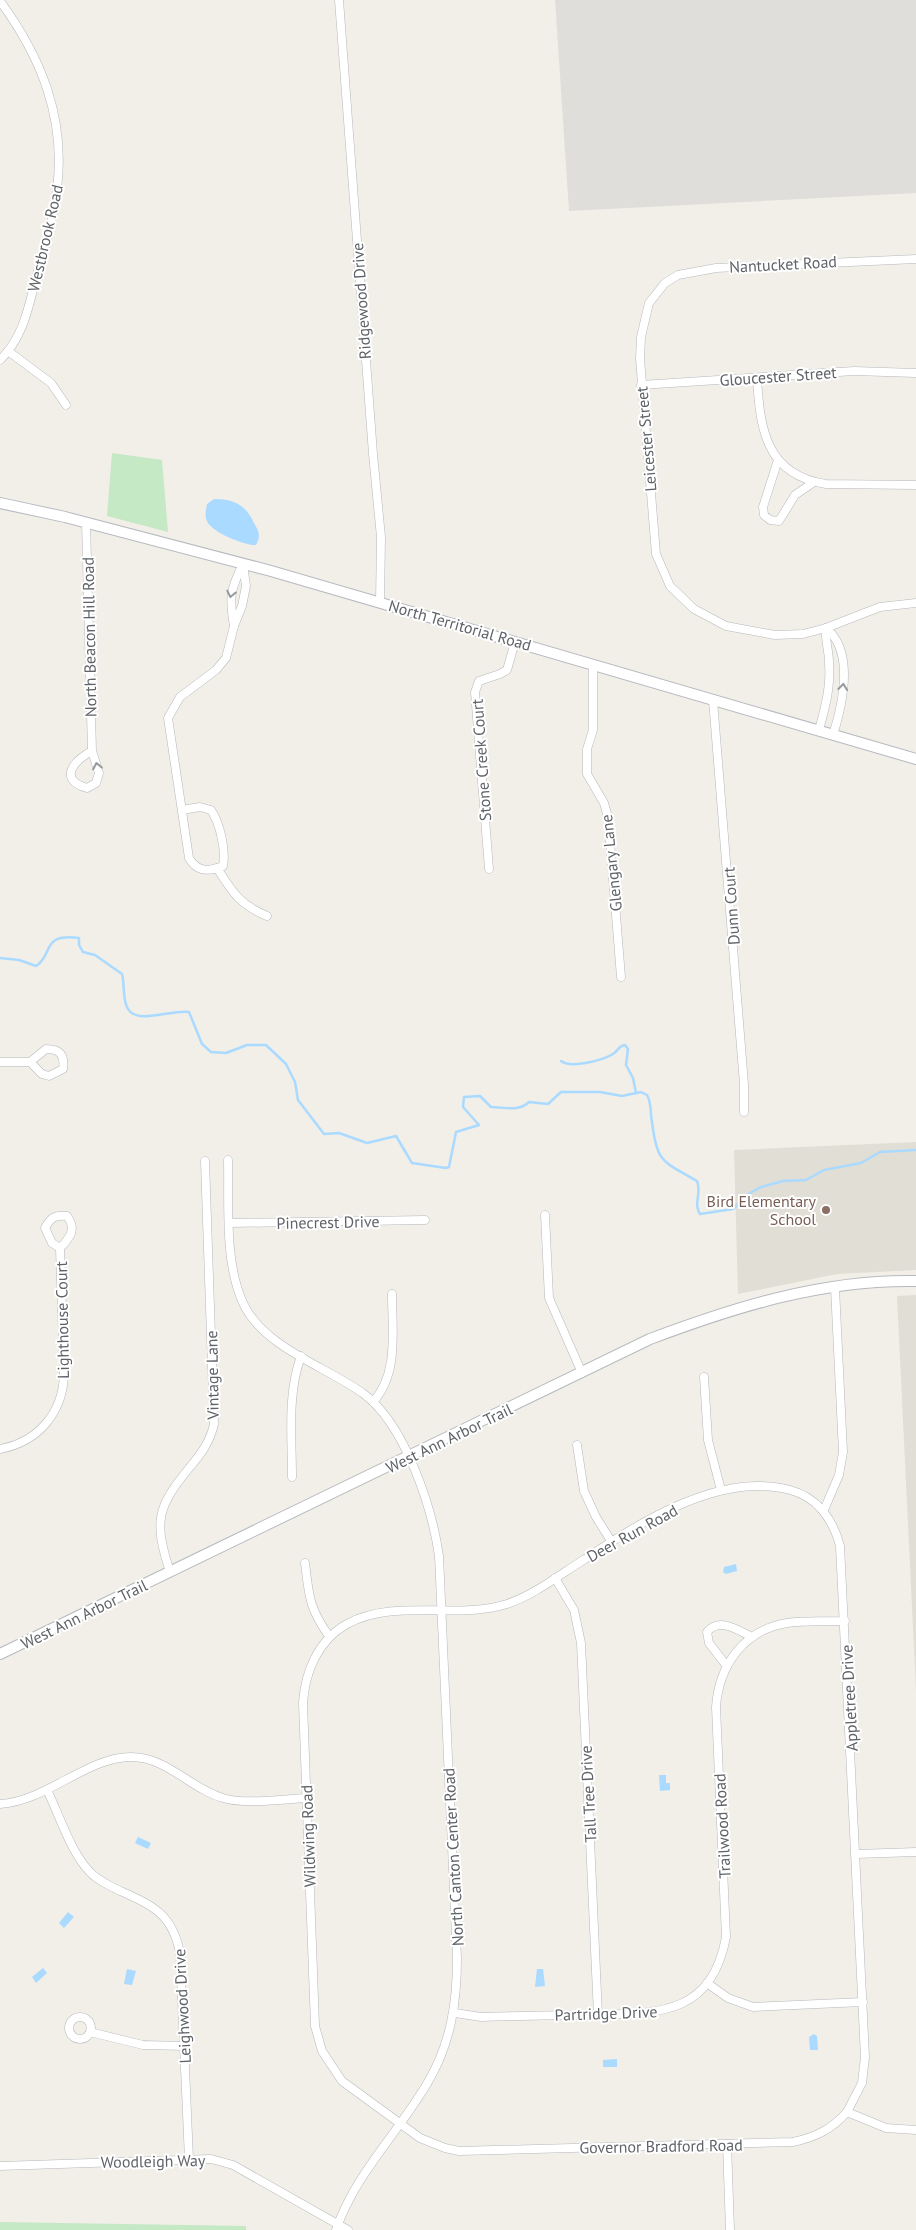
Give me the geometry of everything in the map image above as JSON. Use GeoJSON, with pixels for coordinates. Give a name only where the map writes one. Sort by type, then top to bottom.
{"type":"FeatureCollection","features":[{"type":"Feature","properties":{"kind":"street","name":"Ridgewood Drive"},"geometry":{"type":"LineString","coordinates":[[339,0],[373,454],[381,537],[380,602]]}},
{"type":"Feature","properties":{"kind":"street","name":"Westbrook Road"},"geometry":{"type":"LineString","coordinates":[[0,1],[21,31],[39,64],[54,112],[59,150],[57,190],[25,322],[8,351],[0,360]]}},
{"type":"Feature","properties":{"kind":"street","name":"Nantucket Road"},"geometry":{"type":"LineString","coordinates":[[656,292],[678,276],[696,270],[916,259]]}},
{"type":"Feature","properties":{"kind":"street","name":"Leicester Street"},"geometry":{"type":"LineString","coordinates":[[656,292],[649,303],[640,337],[641,384],[656,554],[670,586],[694,610],[726,626],[775,635],[803,634],[826,628]]}},
{"type":"Feature","properties":{"kind":"street"},"geometry":{"type":"LineString","coordinates":[[8,351],[51,383],[66,406]]}},
{"type":"Feature","properties":{"kind":"street","name":"Gloucester Street"},"geometry":{"type":"LineString","coordinates":[[641,384],[854,371],[916,373]]}},
{"type":"Feature","properties":{"kind":"street"},"geometry":{"type":"LineString","coordinates":[[757,378],[762,429],[778,460],[795,474],[814,482],[838,485],[916,484]]}},
{"type":"Feature","properties":{"kind":"street"},"geometry":{"type":"LineString","coordinates":[[778,460],[763,507],[764,515],[770,520],[779,521],[795,494],[814,482]]}},
{"type":"Feature","properties":{"kind":"street","name":"North Territorial Road"},"geometry":{"type":"LineString","coordinates":[[0,503],[86,522],[380,602],[916,759]]}},
{"type":"Feature","properties":{"kind":"street","name":"North Beacon Hill Road"},"geometry":{"type":"LineString","coordinates":[[86,522],[92,751],[99,773],[96,783],[87,788],[79,786],[73,780],[71,770],[76,761],[92,751]]}},
{"type":"Feature","properties":{"kind":"street"},"geometry":{"type":"LineString","coordinates":[[234,626],[230,601],[233,584],[243,564]]}},
{"type":"Feature","properties":{"kind":"street"},"geometry":{"type":"LineString","coordinates":[[182,810],[200,807],[211,810],[216,818],[224,858],[223,866],[205,871],[194,866],[188,858],[168,718],[180,697],[223,663],[229,651],[246,586],[243,564]]}},
{"type":"Feature","properties":{"kind":"street"},"geometry":{"type":"LineString","coordinates":[[826,628],[880,607],[916,603]]}},
{"type":"Feature","properties":{"kind":"street"},"geometry":{"type":"LineString","coordinates":[[819,730],[829,690],[830,663],[825,643],[826,628]]}},
{"type":"Feature","properties":{"kind":"street"},"geometry":{"type":"LineString","coordinates":[[826,628],[837,637],[844,676],[839,716],[833,734]]}},
{"type":"Feature","properties":{"kind":"street","name":"Stone Creek Court"},"geometry":{"type":"LineString","coordinates":[[489,868],[475,692],[479,681],[507,670],[515,642]]}},
{"type":"Feature","properties":{"kind":"street","name":"Glengary Lane"},"geometry":{"type":"LineString","coordinates":[[593,664],[593,730],[587,749],[587,774],[604,803],[608,817],[621,977]]}},
{"type":"Feature","properties":{"kind":"street","name":"Dunn Court"},"geometry":{"type":"LineString","coordinates":[[713,700],[744,1084],[744,1112]]}},
{"type":"Feature","properties":{"kind":"street"},"geometry":{"type":"LineString","coordinates":[[217,868],[235,897],[252,909],[267,916]]}},
{"type":"Feature","properties":{"kind":"street"},"geometry":{"type":"LineString","coordinates":[[0,1062],[30,1062],[46,1049],[55,1049],[61,1053],[64,1061],[63,1069],[49,1076],[42,1074],[30,1062]]}},
{"type":"Feature","properties":{"kind":"street"},"geometry":{"type":"LineString","coordinates":[[228,1160],[234,1279],[245,1307],[266,1333],[365,1395],[373,1402],[394,1430],[408,1457]]}},
{"type":"Feature","properties":{"kind":"street","name":"Vintage Lane"},"geometry":{"type":"LineString","coordinates":[[170,1572],[161,1546],[161,1512],[173,1488],[210,1440],[214,1424],[205,1161]]}},
{"type":"Feature","properties":{"kind":"street"},"geometry":{"type":"LineString","coordinates":[[545,1215],[549,1298],[582,1373]]}},
{"type":"Feature","properties":{"kind":"street","name":"Pinecrest Drive"},"geometry":{"type":"LineString","coordinates":[[230,1223],[425,1220]]}},
{"type":"Feature","properties":{"kind":"street","name":"Lighthouse Court"},"geometry":{"type":"LineString","coordinates":[[0,1449],[14,1446],[38,1432],[54,1414],[62,1393],[64,1374],[60,1248]]}},
{"type":"Feature","properties":{"kind":"street","name":"West Ann Arbor Trail"},"geometry":{"type":"LineString","coordinates":[[0,1654],[650,1339],[722,1312],[780,1297],[835,1288],[916,1282]]}},
{"type":"Feature","properties":{"kind":"street"},"geometry":{"type":"LineString","coordinates":[[824,1510],[839,1474],[843,1452],[835,1288]]}},
{"type":"Feature","properties":{"kind":"street"},"geometry":{"type":"LineString","coordinates":[[373,1402],[384,1389],[390,1369],[392,1294]]}},
{"type":"Feature","properties":{"kind":"street"},"geometry":{"type":"LineString","coordinates":[[292,1477],[292,1393],[294,1376],[301,1356]]}},
{"type":"Feature","properties":{"kind":"street"},"geometry":{"type":"LineString","coordinates":[[704,1377],[708,1440],[721,1490]]}},
{"type":"Feature","properties":{"kind":"street"},"geometry":{"type":"LineString","coordinates":[[577,1445],[584,1492],[596,1517],[612,1541]]}},
{"type":"Feature","properties":{"kind":"street","name":"North Canton Center Road"},"geometry":{"type":"LineString","coordinates":[[337,2227],[359,2182],[422,2093],[436,2068],[454,2013],[458,1958],[439,1556],[434,1524],[425,1493],[408,1457]]}},
{"type":"Feature","properties":{"kind":"street","name":"Deer Run Road"},"geometry":{"type":"LineString","coordinates":[[442,1610],[503,1605],[528,1596],[612,1541],[666,1512],[721,1490],[748,1486],[782,1488],[804,1496],[824,1510]]}},
{"type":"Feature","properties":{"kind":"street","name":"Appletree Drive"},"geometry":{"type":"LineString","coordinates":[[824,1510],[834,1528],[840,1546],[863,2002],[865,2071],[858,2094],[847,2112]]}},
{"type":"Feature","properties":{"kind":"street"},"geometry":{"type":"LineString","coordinates":[[305,1563],[310,1604],[315,1616],[330,1636]]}},
{"type":"Feature","properties":{"kind":"street","name":"Tall Tree Drive"},"geometry":{"type":"LineString","coordinates":[[555,1578],[574,1610],[581,1643],[598,2015]]}},
{"type":"Feature","properties":{"kind":"street","name":"Wildwing Road"},"geometry":{"type":"LineString","coordinates":[[400,2123],[342,2081],[328,2062],[318,2040],[314,2016],[304,1688],[312,1662],[330,1636],[347,1624],[371,1615],[442,1610]]}},
{"type":"Feature","properties":{"kind":"street","name":"Trailwood Road"},"geometry":{"type":"LineString","coordinates":[[707,1983],[721,1961],[726,1936],[716,1707],[720,1681],[726,1665],[740,1647],[752,1637],[772,1627],[787,1623],[845,1621]]}},
{"type":"Feature","properties":{"kind":"street"},"geometry":{"type":"LineString","coordinates":[[726,1665],[708,1644],[707,1632],[719,1624],[726,1625],[752,1637]]}},
{"type":"Feature","properties":{"kind":"street"},"geometry":{"type":"LineString","coordinates":[[0,1804],[28,1798],[106,1762],[131,1757],[156,1761],[223,1798],[240,1801],[306,1798]]}},
{"type":"Feature","properties":{"kind":"street","name":"Leighwood Drive"},"geometry":{"type":"LineString","coordinates":[[47,1790],[81,1860],[90,1872],[106,1884],[156,1909],[174,1930],[180,1953],[189,2159]]}},
{"type":"Feature","properties":{"kind":"street"},"geometry":{"type":"LineString","coordinates":[[856,1854],[916,1852]]}},
{"type":"Feature","properties":{"kind":"street"},"geometry":{"type":"LineString","coordinates":[[707,1983],[728,1998],[753,2006],[863,2002]]}},
{"type":"Feature","properties":{"kind":"street","name":"Partridge Drive"},"geometry":{"type":"LineString","coordinates":[[454,2013],[482,2017],[645,2014],[666,2011],[690,1999],[707,1983]]}},
{"type":"Feature","properties":{"kind":"street"},"geometry":{"type":"LineString","coordinates":[[90,2032],[143,2045],[184,2046]]}},
{"type":"Feature","properties":{"kind":"street"},"geometry":{"type":"LineString","coordinates":[[847,2112],[886,2128],[916,2130]]}},
{"type":"Feature","properties":{"kind":"street","name":"Governor Bradford Road"},"geometry":{"type":"LineString","coordinates":[[400,2123],[431,2144],[460,2151],[782,2143],[807,2139],[830,2129],[847,2112]]}},
{"type":"Feature","properties":{"kind":"street"},"geometry":{"type":"LineString","coordinates":[[727,2144],[730,2230]]}},
{"type":"Feature","properties":{"kind":"street","name":"Woodleigh Way"},"geometry":{"type":"LineString","coordinates":[[0,2166],[211,2159],[233,2165],[337,2227],[348,2230]]}},
{"type":"Feature","properties":{"kind":"shaded area"},"geometry":{"type":"Polygon","coordinates":[[[555,0],[916,0],[916,193],[569,211],[555,0]]]}},
{"type":"Feature","properties":{"kind":"shaded area","name":"Bird Elementary School"},"geometry":{"type":"Polygon","coordinates":[[[916,1142],[916,1270],[837,1274],[738,1294],[734,1150],[916,1142]]]}},
{"type":"Feature","properties":{"kind":"shaded area"},"geometry":{"type":"Polygon","coordinates":[[[916,1295],[916,1690],[897,1296],[916,1295]]]}},
{"type":"Feature","properties":{"kind":"green space"},"geometry":{"type":"Polygon","coordinates":[[[112,453],[162,460],[168,532],[107,516],[112,453]]]}},
{"type":"Feature","properties":{"kind":"green space"},"geometry":{"type":"Polygon","coordinates":[[[0,2222],[246,2226],[246,2230],[0,2230],[0,2222]]]}},
{"type":"Feature","properties":{"kind":"water"},"geometry":{"type":"Polygon","coordinates":[[[214,499],[228,500],[243,507],[258,531],[259,536],[256,545],[230,538],[211,527],[207,521],[206,511],[207,504],[214,499]]]}},
{"type":"Feature","properties":{"kind":"water"},"geometry":{"type":"Polygon","coordinates":[[[736,1564],[737,1571],[726,1574],[723,1572],[724,1567],[736,1564]]]}},
{"type":"Feature","properties":{"kind":"water"},"geometry":{"type":"Polygon","coordinates":[[[659,1775],[666,1775],[666,1783],[670,1783],[670,1790],[660,1791],[659,1775]]]}},
{"type":"Feature","properties":{"kind":"water"},"geometry":{"type":"Polygon","coordinates":[[[138,1837],[151,1843],[148,1849],[135,1843],[138,1837]]]}},
{"type":"Feature","properties":{"kind":"water"},"geometry":{"type":"Polygon","coordinates":[[[68,1912],[74,1917],[64,1928],[59,1923],[68,1912]]]}},
{"type":"Feature","properties":{"kind":"water"},"geometry":{"type":"Polygon","coordinates":[[[43,1968],[47,1973],[36,1983],[32,1977],[43,1968]]]}},
{"type":"Feature","properties":{"kind":"water"},"geometry":{"type":"Polygon","coordinates":[[[127,1969],[136,1971],[132,1985],[124,1984],[127,1969]]]}},
{"type":"Feature","properties":{"kind":"water"},"geometry":{"type":"Polygon","coordinates":[[[537,1969],[543,1969],[545,1986],[535,1987],[537,1969]]]}},
{"type":"Feature","properties":{"kind":"water"},"geometry":{"type":"Polygon","coordinates":[[[814,2034],[817,2036],[818,2050],[810,2050],[809,2037],[814,2034]]]}},
{"type":"Feature","properties":{"kind":"water"},"geometry":{"type":"Polygon","coordinates":[[[617,2059],[617,2067],[603,2067],[603,2060],[617,2059]]]}},
{"type":"Feature","properties":{"kind":"waterway"},"geometry":{"type":"LineString","coordinates":[[0,958],[19,960],[36,966],[45,956],[53,942],[67,937],[79,938],[79,945],[83,952],[95,955],[122,974],[126,1005],[133,1014],[147,1016],[189,1012],[202,1044],[211,1052],[226,1053],[247,1045],[266,1045],[286,1064],[295,1082],[298,1100],[324,1134],[339,1133],[367,1143],[396,1136],[412,1163],[449,1167],[456,1132],[479,1125],[463,1107],[464,1097],[480,1096],[491,1107],[511,1108],[521,1107],[529,1102],[548,1104],[561,1092],[600,1092],[622,1096],[641,1092],[647,1095],[659,1154],[669,1165],[697,1181],[699,1189],[697,1206],[700,1214],[733,1209],[750,1193],[761,1187],[783,1181],[806,1180],[824,1170],[861,1163],[880,1152],[916,1150]]}},
{"type":"Feature","properties":{"kind":"waterway"},"geometry":{"type":"LineString","coordinates":[[561,1061],[572,1064],[595,1061],[613,1054],[625,1045],[628,1049],[626,1065],[633,1078],[636,1093]]}},
{"type":"Feature","properties":{"kind":"place","name":"Bird Elementary School"},"geometry":{"type":"Point","coordinates":[826,1210]}}]}
